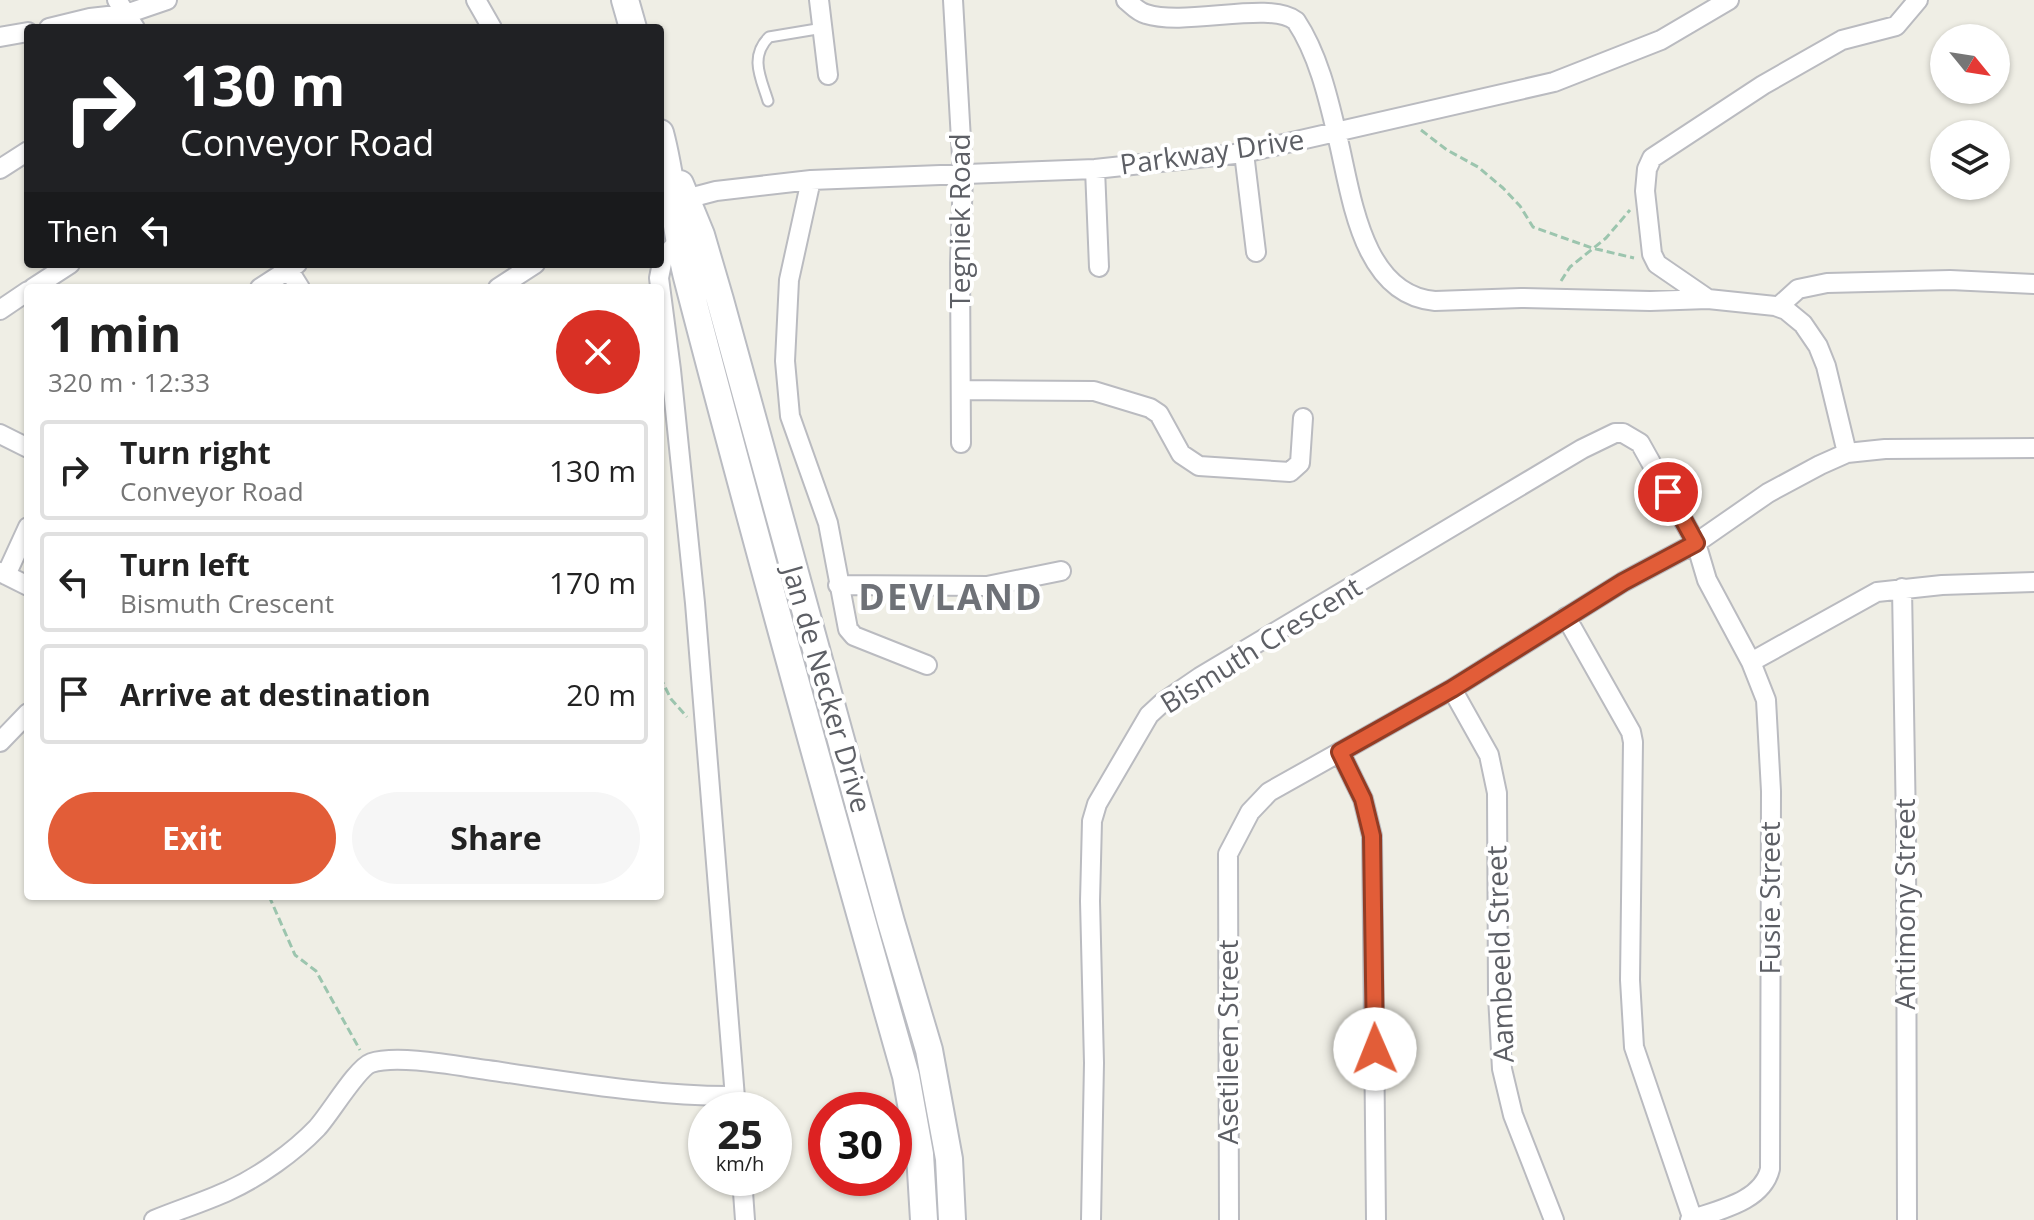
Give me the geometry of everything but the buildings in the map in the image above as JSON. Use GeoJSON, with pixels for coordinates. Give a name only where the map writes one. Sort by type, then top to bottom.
{"type":"FeatureCollection","features":[{"type":"Feature","properties":{"kind":"main road"},"geometry":{"type":"LineString","coordinates":[[625,0],[632,24]]}},
{"type":"Feature","properties":{"kind":"main road","name":"Jan de Necker Drive"},"geometry":{"type":"LineString","coordinates":[[664,148],[680,201],[720,300],[929,1050],[949,1159],[952,1220]]}},
{"type":"Feature","properties":{"kind":"main road","name":"Jan de Necker Drive"},"geometry":{"type":"LineString","coordinates":[[680,201],[679,241],[767,579],[906,1076],[920,1154],[924,1220]]}},
{"type":"Feature","properties":{"kind":"street"},"geometry":{"type":"LineString","coordinates":[[65,24],[126,14],[157,6],[167,0]]}},
{"type":"Feature","properties":{"kind":"street"},"geometry":{"type":"LineString","coordinates":[[476,0],[490,24]]}},
{"type":"Feature","properties":{"kind":"street"},"geometry":{"type":"LineString","coordinates":[[819,0],[828,75]]}},
{"type":"Feature","properties":{"kind":"street","name":"Tegniek Road"},"geometry":{"type":"LineString","coordinates":[[953,0],[963,175],[961,443]]}},
{"type":"Feature","properties":{"kind":"street"},"geometry":{"type":"LineString","coordinates":[[1126,0],[1140,12],[1151,15],[1260,5],[1284,8],[1295,18],[1310,47],[1337,133],[1365,245],[1394,283],[1423,300],[1708,299],[1747,301],[1778,307],[1803,324],[1818,346],[1826,366],[1847,453]]}},
{"type":"Feature","properties":{"kind":"street","name":"Parkway Drive"},"geometry":{"type":"LineString","coordinates":[[680,201],[716,191],[811,180],[1095,169],[1244,153],[1554,82],[1661,40],[1729,0]]}},
{"type":"Feature","properties":{"kind":"street"},"geometry":{"type":"LineString","coordinates":[[1708,299],[1657,264],[1652,254],[1645,191],[1647,169],[1656,154],[1763,85],[1842,40],[1896,26],[1918,0]]}},
{"type":"Feature","properties":{"kind":"street"},"geometry":{"type":"LineString","coordinates":[[0,37],[24,33]]}},
{"type":"Feature","properties":{"kind":"street"},"geometry":{"type":"LineString","coordinates":[[1244,153],[1256,252]]}},
{"type":"Feature","properties":{"kind":"street"},"geometry":{"type":"LineString","coordinates":[[0,169],[24,154]]}},
{"type":"Feature","properties":{"kind":"street"},"geometry":{"type":"LineString","coordinates":[[1095,169],[1099,267]]}},
{"type":"Feature","properties":{"kind":"street"},"geometry":{"type":"LineString","coordinates":[[811,180],[789,280],[785,361],[790,416],[828,523],[848,629],[854,636],[927,665]]}},
{"type":"Feature","properties":{"kind":"street"},"geometry":{"type":"LineString","coordinates":[[664,257],[679,241]]}},
{"type":"Feature","properties":{"kind":"street"},"geometry":{"type":"LineString","coordinates":[[39,284],[64,268]]}},
{"type":"Feature","properties":{"kind":"street"},"geometry":{"type":"LineString","coordinates":[[265,284],[287,268]]}},
{"type":"Feature","properties":{"kind":"street"},"geometry":{"type":"LineString","coordinates":[[504,284],[529,268]]}},
{"type":"Feature","properties":{"kind":"street"},"geometry":{"type":"LineString","coordinates":[[1778,307],[1781,301],[1798,289],[1827,283],[1950,280],[2034,284]]}},
{"type":"Feature","properties":{"kind":"street"},"geometry":{"type":"LineString","coordinates":[[0,310],[24,294]]}},
{"type":"Feature","properties":{"kind":"street"},"geometry":{"type":"LineString","coordinates":[[664,320],[706,733],[735,1092]]}},
{"type":"Feature","properties":{"kind":"street"},"geometry":{"type":"LineString","coordinates":[[962,390],[1094,391],[1150,408],[1159,414],[1181,454],[1199,466],[1290,472],[1300,463],[1303,418]]}},
{"type":"Feature","properties":{"kind":"street","name":"Bismuth Crescent"},"geometry":{"type":"LineString","coordinates":[[1091,1220],[1094,1063],[1090,901],[1092,821],[1097,804],[1149,715],[1212,669],[1582,449],[1615,433],[1623,433],[1640,443],[1696,543]]}},
{"type":"Feature","properties":{"kind":"street"},"geometry":{"type":"LineString","coordinates":[[0,434],[24,446]]}},
{"type":"Feature","properties":{"kind":"street"},"geometry":{"type":"LineString","coordinates":[[1376,1220],[1372,836],[1363,799],[1340,752],[1452,689],[1623,582],[1696,543],[1768,493],[1847,453],[1885,449],[2034,448]]}},
{"type":"Feature","properties":{"kind":"street"},"geometry":{"type":"LineString","coordinates":[[24,535],[3,574],[24,584]]}},
{"type":"Feature","properties":{"kind":"street","name":"Fusie Street"},"geometry":{"type":"LineString","coordinates":[[1692,1220],[1752,1195],[1766,1180],[1770,1169],[1771,791],[1766,700],[1751,662],[1707,580],[1696,543]]}},
{"type":"Feature","properties":{"kind":"street"},"geometry":{"type":"LineString","coordinates":[[838,585],[987,586],[1061,571]]}},
{"type":"Feature","properties":{"kind":"street"},"geometry":{"type":"LineString","coordinates":[[1751,662],[1877,592],[1902,588],[2034,582]]}},
{"type":"Feature","properties":{"kind":"street","name":"Antimony Street"},"geometry":{"type":"LineString","coordinates":[[1902,588],[1907,1220]]}},
{"type":"Feature","properties":{"kind":"street"},"geometry":{"type":"LineString","coordinates":[[1566,617],[1631,732],[1630,980],[1634,1047],[1692,1220]]}},
{"type":"Feature","properties":{"kind":"street","name":"Aambeeld Street"},"geometry":{"type":"LineString","coordinates":[[1452,689],[1489,755],[1493,768],[1497,793],[1498,996],[1502,1069],[1513,1115],[1554,1220]]}},
{"type":"Feature","properties":{"kind":"street"},"geometry":{"type":"LineString","coordinates":[[0,742],[24,717]]}},
{"type":"Feature","properties":{"kind":"street","name":"Asetileen Street"},"geometry":{"type":"LineString","coordinates":[[1229,1220],[1228,854],[1250,812],[1269,792],[1340,752]]}},
{"type":"Feature","properties":{"kind":"street"},"geometry":{"type":"LineString","coordinates":[[154,1220],[230,1190],[306,1139],[367,1064],[382,1060],[444,1064],[688,1093]]}},
{"type":"Feature","properties":{"kind":"street"},"geometry":{"type":"LineString","coordinates":[[743,1196],[745,1220]]}},
{"type":"Feature","properties":{"kind":"lane"},"geometry":{"type":"LineString","coordinates":[[768,101],[756,64],[764,41],[769,37],[823,28]]}},
{"type":"Feature","properties":{"kind":"path"},"geometry":{"type":"LineString","coordinates":[[1412,115],[1424,135],[1478,167],[1503,188],[1520,206],[1533,227],[1592,248],[1657,264]]}},
{"type":"Feature","properties":{"kind":"path"},"geometry":{"type":"LineString","coordinates":[[1547,298],[1570,267],[1606,238],[1645,191]]}},
{"type":"Feature","properties":{"kind":"path"},"geometry":{"type":"LineString","coordinates":[[664,685],[671,699],[706,733]]}},
{"type":"Feature","properties":{"kind":"path"},"geometry":{"type":"LineString","coordinates":[[271,900],[295,955],[316,971],[367,1064]]}},
{"type":"Feature","properties":{"kind":"district","name":"DEVLAND"},"geometry":{"type":"Point","coordinates":[951,597]}},
{"type":"Feature","properties":{"kind":"route"},"geometry":{"type":"LineString","coordinates":[[1375,1049],[1372,836],[1363,799],[1340,752],[1452,689],[1623,582],[1696,543],[1668,492]]}}]}
